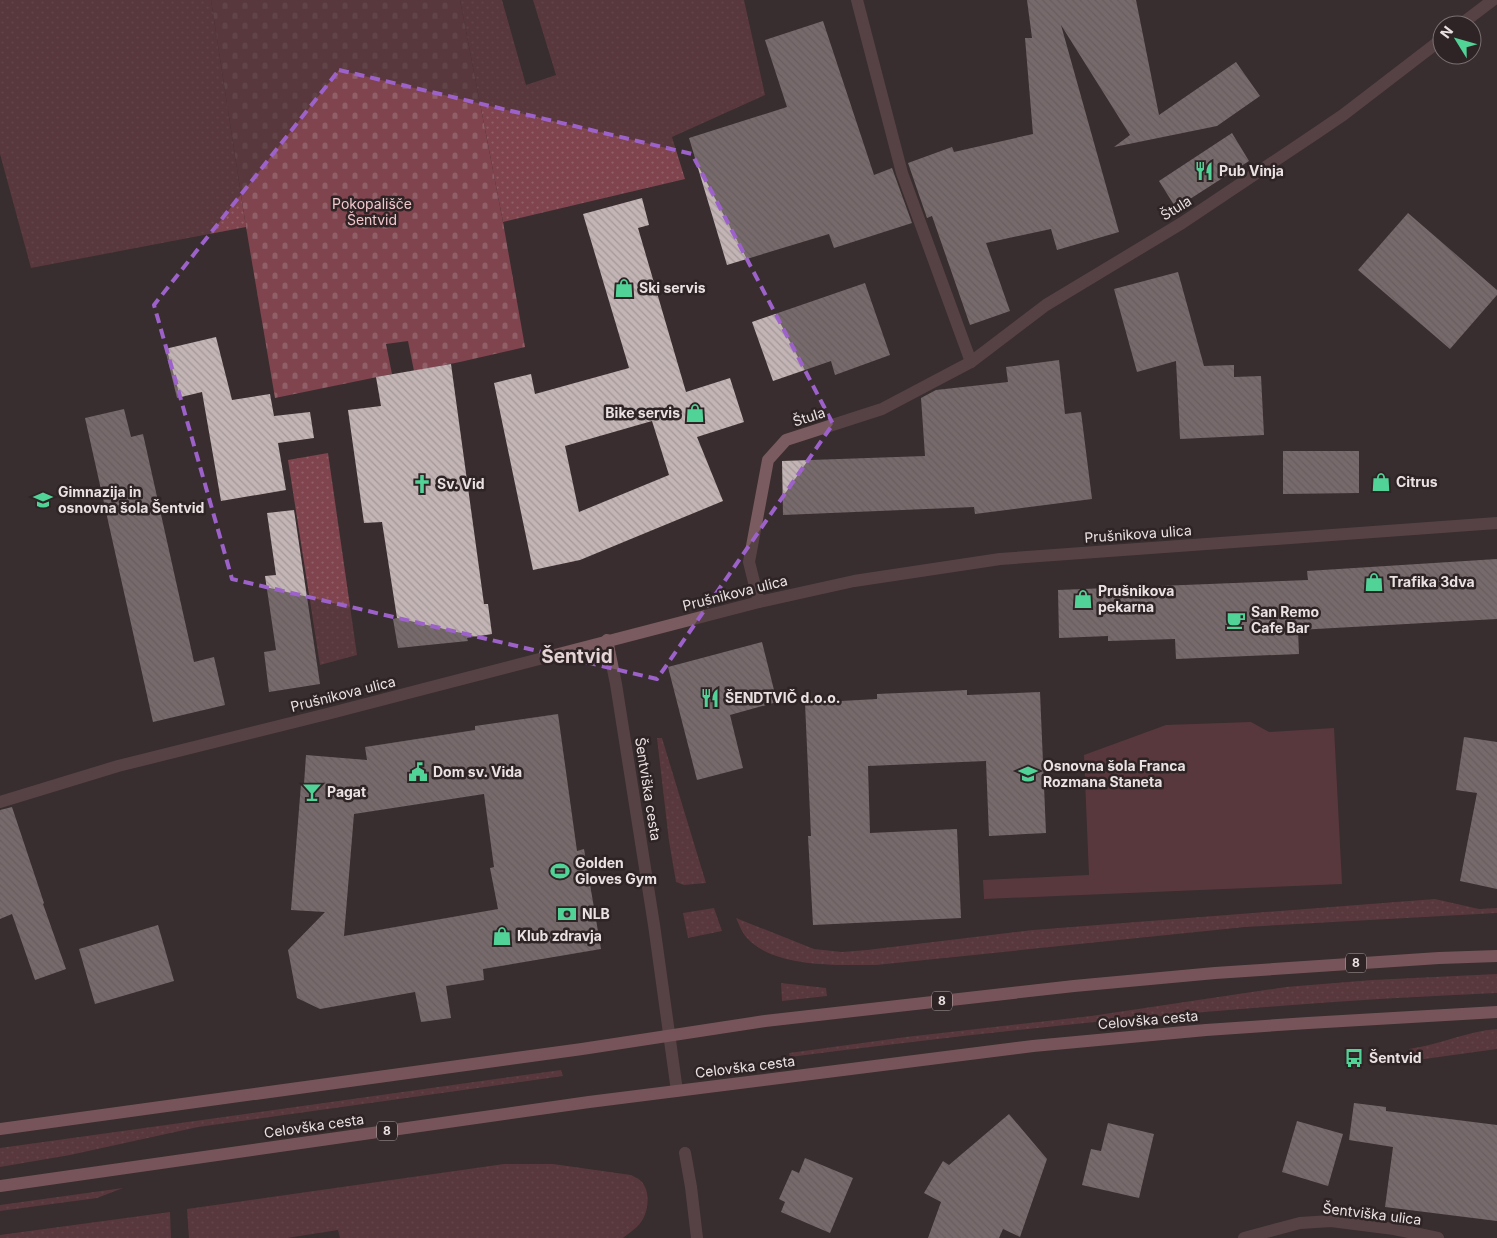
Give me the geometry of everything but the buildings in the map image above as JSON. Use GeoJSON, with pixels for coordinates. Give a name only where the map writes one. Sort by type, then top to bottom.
{"type":"FeatureCollection","features":[{"type":"Feature","properties":{"kind":"main road","name":"8"},"geometry":{"type":"LineString","coordinates":[[0,1129],[669,1036],[764,1021],[1074,986],[1215,973],[1497,956]]}},
{"type":"Feature","properties":{"kind":"main road","name":"Celovška cesta"},"geometry":{"type":"LineString","coordinates":[[0,1186],[589,1102],[1033,1046],[1280,1025],[1497,1012]]}},
{"type":"Feature","properties":{"kind":"street"},"geometry":{"type":"LineString","coordinates":[[857,0],[902,173],[970,362]]}},
{"type":"Feature","properties":{"kind":"street"},"geometry":{"type":"LineString","coordinates":[[1473,15],[1493,0]]}},
{"type":"Feature","properties":{"kind":"street","name":"Štula"},"geometry":{"type":"LineString","coordinates":[[759,602],[749,562],[768,460],[786,440],[882,409],[970,362],[1046,305],[1182,224],[1343,115],[1432,47]]}},
{"type":"Feature","properties":{"kind":"street","name":"Prušnikova ulica"},"geometry":{"type":"LineString","coordinates":[[0,802],[118,766],[331,713],[607,640],[759,602],[854,581],[1000,560],[1497,524]]}},
{"type":"Feature","properties":{"kind":"street","name":"Šentviška cesta"},"geometry":{"type":"LineString","coordinates":[[607,640],[616,684],[654,925],[677,1091]]}},
{"type":"Feature","properties":{"kind":"street"},"geometry":{"type":"LineString","coordinates":[[685,1153],[697,1238]]}},
{"type":"Feature","properties":{"kind":"street","name":"Šentviška ulica"},"geometry":{"type":"LineString","coordinates":[[1244,1238],[1300,1223],[1331,1221],[1438,1238]]}},
{"type":"Feature","properties":{"kind":"highlighted area"},"geometry":{"type":"Polygon","coordinates":[[[339,70],[692,154],[833,424],[657,679],[232,579],[154,305],[339,70]]]}},
{"type":"Feature","properties":{"kind":"green space"},"geometry":{"type":"Polygon","coordinates":[[[0,0],[211,0],[246,227],[31,268],[0,154],[0,0]]]}},
{"type":"Feature","properties":{"kind":"green space","name":"Pokopališče Šentvid"},"geometry":{"type":"Polygon","coordinates":[[[211,0],[460,0],[525,347],[414,371],[408,341],[386,344],[392,374],[275,398],[211,0]]]}},
{"type":"Feature","properties":{"kind":"green space"},"geometry":{"type":"Polygon","coordinates":[[[460,0],[502,0],[526,85],[556,75],[533,0],[744,0],[765,95],[672,137],[685,179],[503,222],[460,0]]]}},
{"type":"Feature","properties":{"kind":"green space"},"geometry":{"type":"Polygon","coordinates":[[[328,453],[357,655],[320,665],[288,460],[328,453]]]}},
{"type":"Feature","properties":{"kind":"green space"},"geometry":{"type":"Polygon","coordinates":[[[1251,722],[1269,732],[1334,728],[1342,884],[984,899],[983,880],[1089,875],[1084,755],[1166,725],[1251,722]]]}},
{"type":"Feature","properties":{"kind":"green space"},"geometry":{"type":"Polygon","coordinates":[[[657,738],[662,738],[706,883],[684,885],[676,882],[669,841],[657,738]]]}},
{"type":"Feature","properties":{"kind":"green space"},"geometry":{"type":"Polygon","coordinates":[[[1435,899],[1479,909],[1497,908],[1497,913],[1245,927],[876,965],[807,963],[773,955],[759,948],[747,938],[736,918],[814,949],[842,952],[1033,930],[1435,899]]]}},
{"type":"Feature","properties":{"kind":"green space"},"geometry":{"type":"Polygon","coordinates":[[[714,908],[722,931],[688,938],[683,913],[714,908]]]}},
{"type":"Feature","properties":{"kind":"green space"},"geometry":{"type":"Polygon","coordinates":[[[1497,974],[1497,993],[1408,997],[1231,1010],[1054,1026],[790,1057],[789,1053],[906,1037],[1091,1016],[1286,987],[1372,980],[1497,974]]]}},
{"type":"Feature","properties":{"kind":"green space"},"geometry":{"type":"Polygon","coordinates":[[[781,983],[826,988],[827,996],[782,1001],[781,983]]]}},
{"type":"Feature","properties":{"kind":"green space"},"geometry":{"type":"Polygon","coordinates":[[[1497,1029],[1497,1049],[1410,1061],[1409,1049],[1475,1032],[1497,1029]]]}},
{"type":"Feature","properties":{"kind":"green space"},"geometry":{"type":"Polygon","coordinates":[[[561,1070],[563,1076],[198,1127],[70,1155],[0,1167],[0,1148],[561,1070]]]}},
{"type":"Feature","properties":{"kind":"green space"},"geometry":{"type":"Polygon","coordinates":[[[504,1164],[553,1164],[631,1175],[639,1179],[646,1189],[648,1199],[645,1215],[639,1225],[623,1238],[340,1238],[338,1230],[287,1238],[189,1238],[187,1209],[504,1164]]]}},
{"type":"Feature","properties":{"kind":"green space"},"geometry":{"type":"Polygon","coordinates":[[[123,1188],[97,1198],[0,1211],[0,1205],[123,1188]]]}},
{"type":"Feature","properties":{"kind":"green space"},"geometry":{"type":"Polygon","coordinates":[[[170,1212],[171,1238],[0,1238],[0,1235],[170,1212]]]}},
{"type":"Feature","properties":{"kind":"place","name":"Pub Vinja"},"geometry":{"type":"Point","coordinates":[1204,171]}},
{"type":"Feature","properties":{"kind":"place","name":"Ski servis"},"geometry":{"type":"Point","coordinates":[624,288]}},
{"type":"Feature","properties":{"kind":"place","name":"Bike servis"},"geometry":{"type":"Point","coordinates":[695,413]}},
{"type":"Feature","properties":{"kind":"place","name":"Citrus"},"geometry":{"type":"Point","coordinates":[1381,482]}},
{"type":"Feature","properties":{"kind":"place","name":"Sv. Vid"},"geometry":{"type":"Point","coordinates":[422,484]}},
{"type":"Feature","properties":{"kind":"place","name":"Gimnazija in osnovna šola Šentvid"},"geometry":{"type":"Point","coordinates":[43,500]}},
{"type":"Feature","properties":{"kind":"place","name":"Trafika 3dva"},"geometry":{"type":"Point","coordinates":[1374,582]}},
{"type":"Feature","properties":{"kind":"place","name":"Prušnikova pekarna"},"geometry":{"type":"Point","coordinates":[1083,599]}},
{"type":"Feature","properties":{"kind":"place","name":"San Remo Cafe Bar"},"geometry":{"type":"Point","coordinates":[1236,620]}},
{"type":"Feature","properties":{"kind":"place","name":"ŠENDTVIČ d.o.o."},"geometry":{"type":"Point","coordinates":[710,698]}},
{"type":"Feature","properties":{"kind":"place","name":"Dom sv. Vida"},"geometry":{"type":"Point","coordinates":[418,772]}},
{"type":"Feature","properties":{"kind":"place","name":"Osnovna šola Franca Rozmana Staneta"},"geometry":{"type":"Point","coordinates":[1028,774]}},
{"type":"Feature","properties":{"kind":"place","name":"Pagat"},"geometry":{"type":"Point","coordinates":[312,792]}},
{"type":"Feature","properties":{"kind":"place","name":"Golden Gloves Gym"},"geometry":{"type":"Point","coordinates":[560,871]}},
{"type":"Feature","properties":{"kind":"place","name":"NLB"},"geometry":{"type":"Point","coordinates":[567,914]}},
{"type":"Feature","properties":{"kind":"place","name":"Klub zdravja"},"geometry":{"type":"Point","coordinates":[502,936]}},
{"type":"Feature","properties":{"kind":"place","name":"Šentvid"},"geometry":{"type":"Point","coordinates":[1354,1058]}},
{"type":"Feature","properties":{"kind":"district","name":"Šentvid"},"geometry":{"type":"Point","coordinates":[577,656]}}]}
